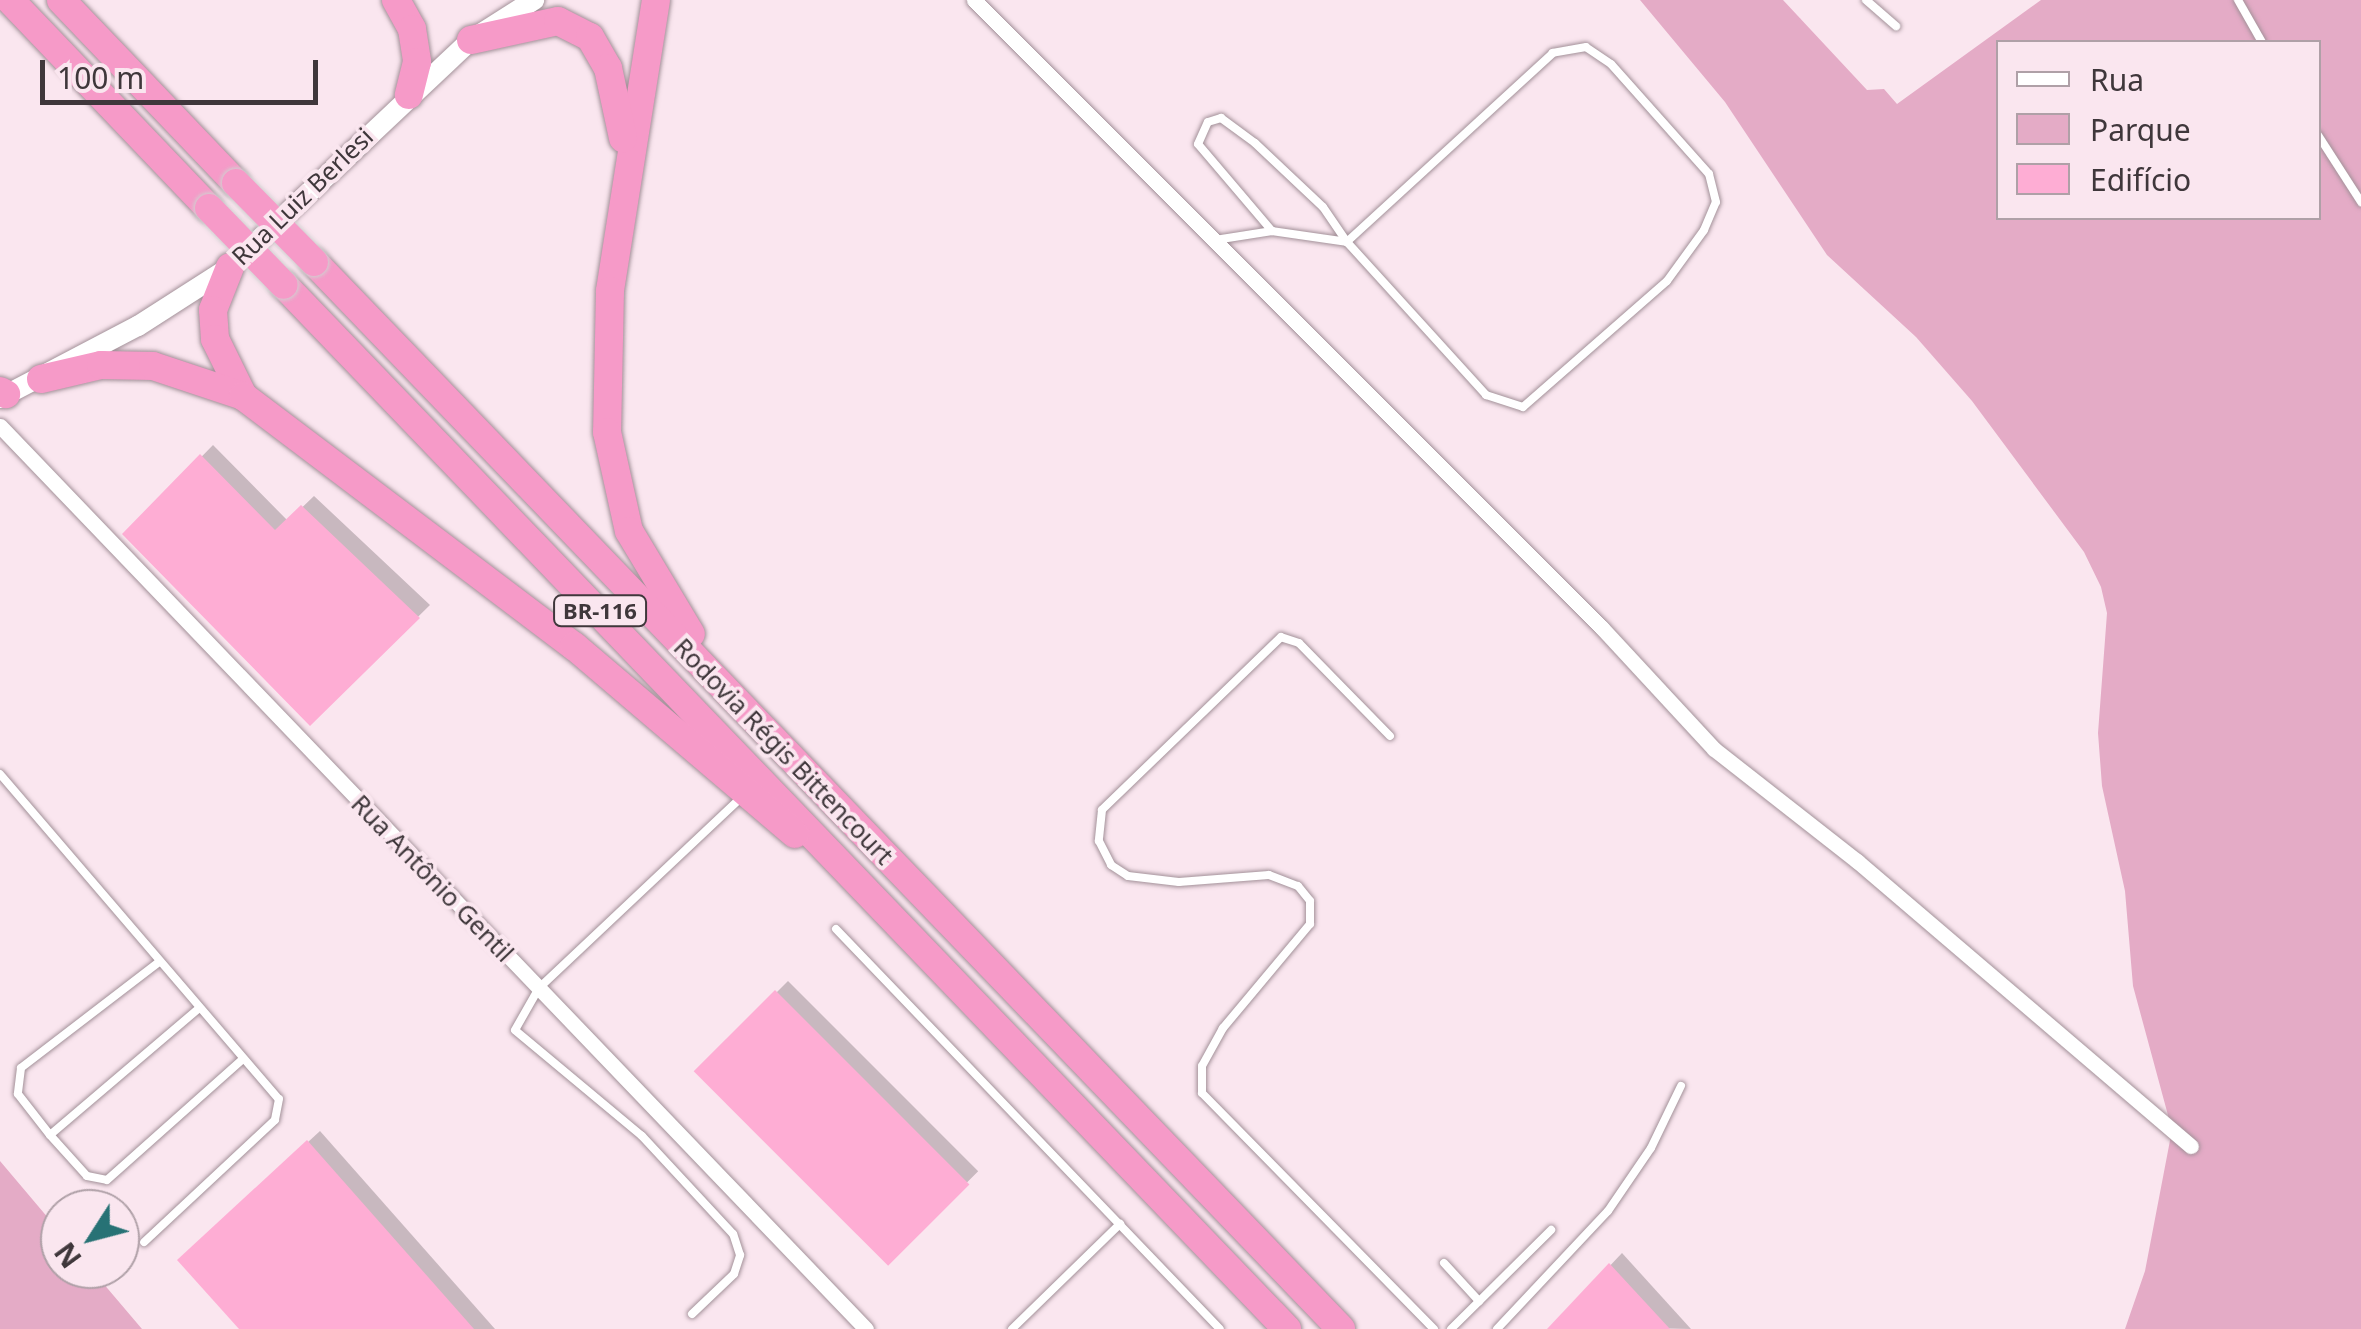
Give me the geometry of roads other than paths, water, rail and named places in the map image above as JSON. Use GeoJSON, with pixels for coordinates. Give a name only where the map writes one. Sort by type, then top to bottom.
{"type":"FeatureCollection","features":[{"type":"Feature","properties":{"kind":"highway","name":"Rodovia Régis Bittencourt"},"geometry":{"type":"LineString","coordinates":[[10,0],[916,937],[1287,1329]]}},
{"type":"Feature","properties":{"kind":"highway","name":"Rodovia Régis Bittencourt"},"geometry":{"type":"LineString","coordinates":[[61,0],[1341,1329]]}},
{"type":"Feature","properties":{"kind":"highway"},"geometry":{"type":"LineString","coordinates":[[396,0],[412,30],[416,62],[409,95]]}},
{"type":"Feature","properties":{"kind":"highway"},"geometry":{"type":"LineString","coordinates":[[656,0],[627,164],[610,291],[607,432],[629,531],[678,618],[823,793]]}},
{"type":"Feature","properties":{"kind":"highway"},"geometry":{"type":"LineString","coordinates":[[471,40],[558,21],[590,37],[608,68],[627,164]]}},
{"type":"Feature","properties":{"kind":"highway"},"geometry":{"type":"LineString","coordinates":[[230,267],[213,310],[215,339],[243,396]]}},
{"type":"Feature","properties":{"kind":"highway"},"geometry":{"type":"LineString","coordinates":[[40,379],[102,365],[153,366],[243,396],[574,646],[916,937]]}},
{"type":"Feature","properties":{"kind":"street","name":"Rua Luiz Berlesi"},"geometry":{"type":"LineString","coordinates":[[2,394],[40,379],[230,267],[471,40],[534,0]]}},
{"type":"Feature","properties":{"kind":"street"},"geometry":{"type":"LineString","coordinates":[[974,0],[1602,628],[1714,749],[1857,860],[2190,1146]]}},
{"type":"Feature","properties":{"kind":"street","name":"Rua Antônio Gentil"},"geometry":{"type":"LineString","coordinates":[[0,426],[866,1329]]}},
{"type":"Feature","properties":{"kind":"lane"},"geometry":{"type":"LineString","coordinates":[[1866,0],[1896,26]]}},
{"type":"Feature","properties":{"kind":"lane"},"geometry":{"type":"LineString","coordinates":[[2238,0],[2261,40]]}},
{"type":"Feature","properties":{"kind":"lane"},"geometry":{"type":"LineString","coordinates":[[1272,232],[1198,144],[1208,122],[1222,118],[1255,143],[1322,207],[1347,242],[1486,395],[1523,407],[1667,281],[1704,230],[1716,202],[1710,174],[1612,64],[1586,47],[1553,53],[1347,242]]}},
{"type":"Feature","properties":{"kind":"lane"},"geometry":{"type":"LineString","coordinates":[[2321,141],[2361,202]]}},
{"type":"Feature","properties":{"kind":"lane"},"geometry":{"type":"LineString","coordinates":[[1215,240],[1272,232],[1347,242]]}},
{"type":"Feature","properties":{"kind":"lane"},"geometry":{"type":"LineString","coordinates":[[1390,736],[1299,643],[1281,637],[1102,810],[1098,841],[1110,865],[1128,876],[1179,882],[1269,876],[1298,886],[1310,901],[1310,924],[1208,1054],[1202,1093],[1434,1329]]}},
{"type":"Feature","properties":{"kind":"lane"},"geometry":{"type":"LineString","coordinates":[[0,774],[279,1100],[275,1120],[144,1242]]}},
{"type":"Feature","properties":{"kind":"lane"},"geometry":{"type":"LineString","coordinates":[[692,1314],[734,1274],[740,1255],[733,1234],[642,1136],[520,1039],[514,1030],[539,988],[746,793]]}},
{"type":"Feature","properties":{"kind":"lane"},"geometry":{"type":"LineString","coordinates":[[836,929],[1220,1329]]}},
{"type":"Feature","properties":{"kind":"lane"},"geometry":{"type":"LineString","coordinates":[[159,962],[21,1068],[18,1094],[50,1135],[87,1176],[107,1180],[243,1059]]}},
{"type":"Feature","properties":{"kind":"lane"},"geometry":{"type":"LineString","coordinates":[[50,1135],[198,1008]]}},
{"type":"Feature","properties":{"kind":"lane"},"geometry":{"type":"LineString","coordinates":[[1496,1329],[1608,1210],[1651,1148],[1681,1086]]}},
{"type":"Feature","properties":{"kind":"lane"},"geometry":{"type":"LineString","coordinates":[[1012,1329],[1120,1224]]}},
{"type":"Feature","properties":{"kind":"lane"},"geometry":{"type":"LineString","coordinates":[[1451,1329],[1551,1230]]}},
{"type":"Feature","properties":{"kind":"lane"},"geometry":{"type":"LineString","coordinates":[[1444,1263],[1480,1301]]}}]}
